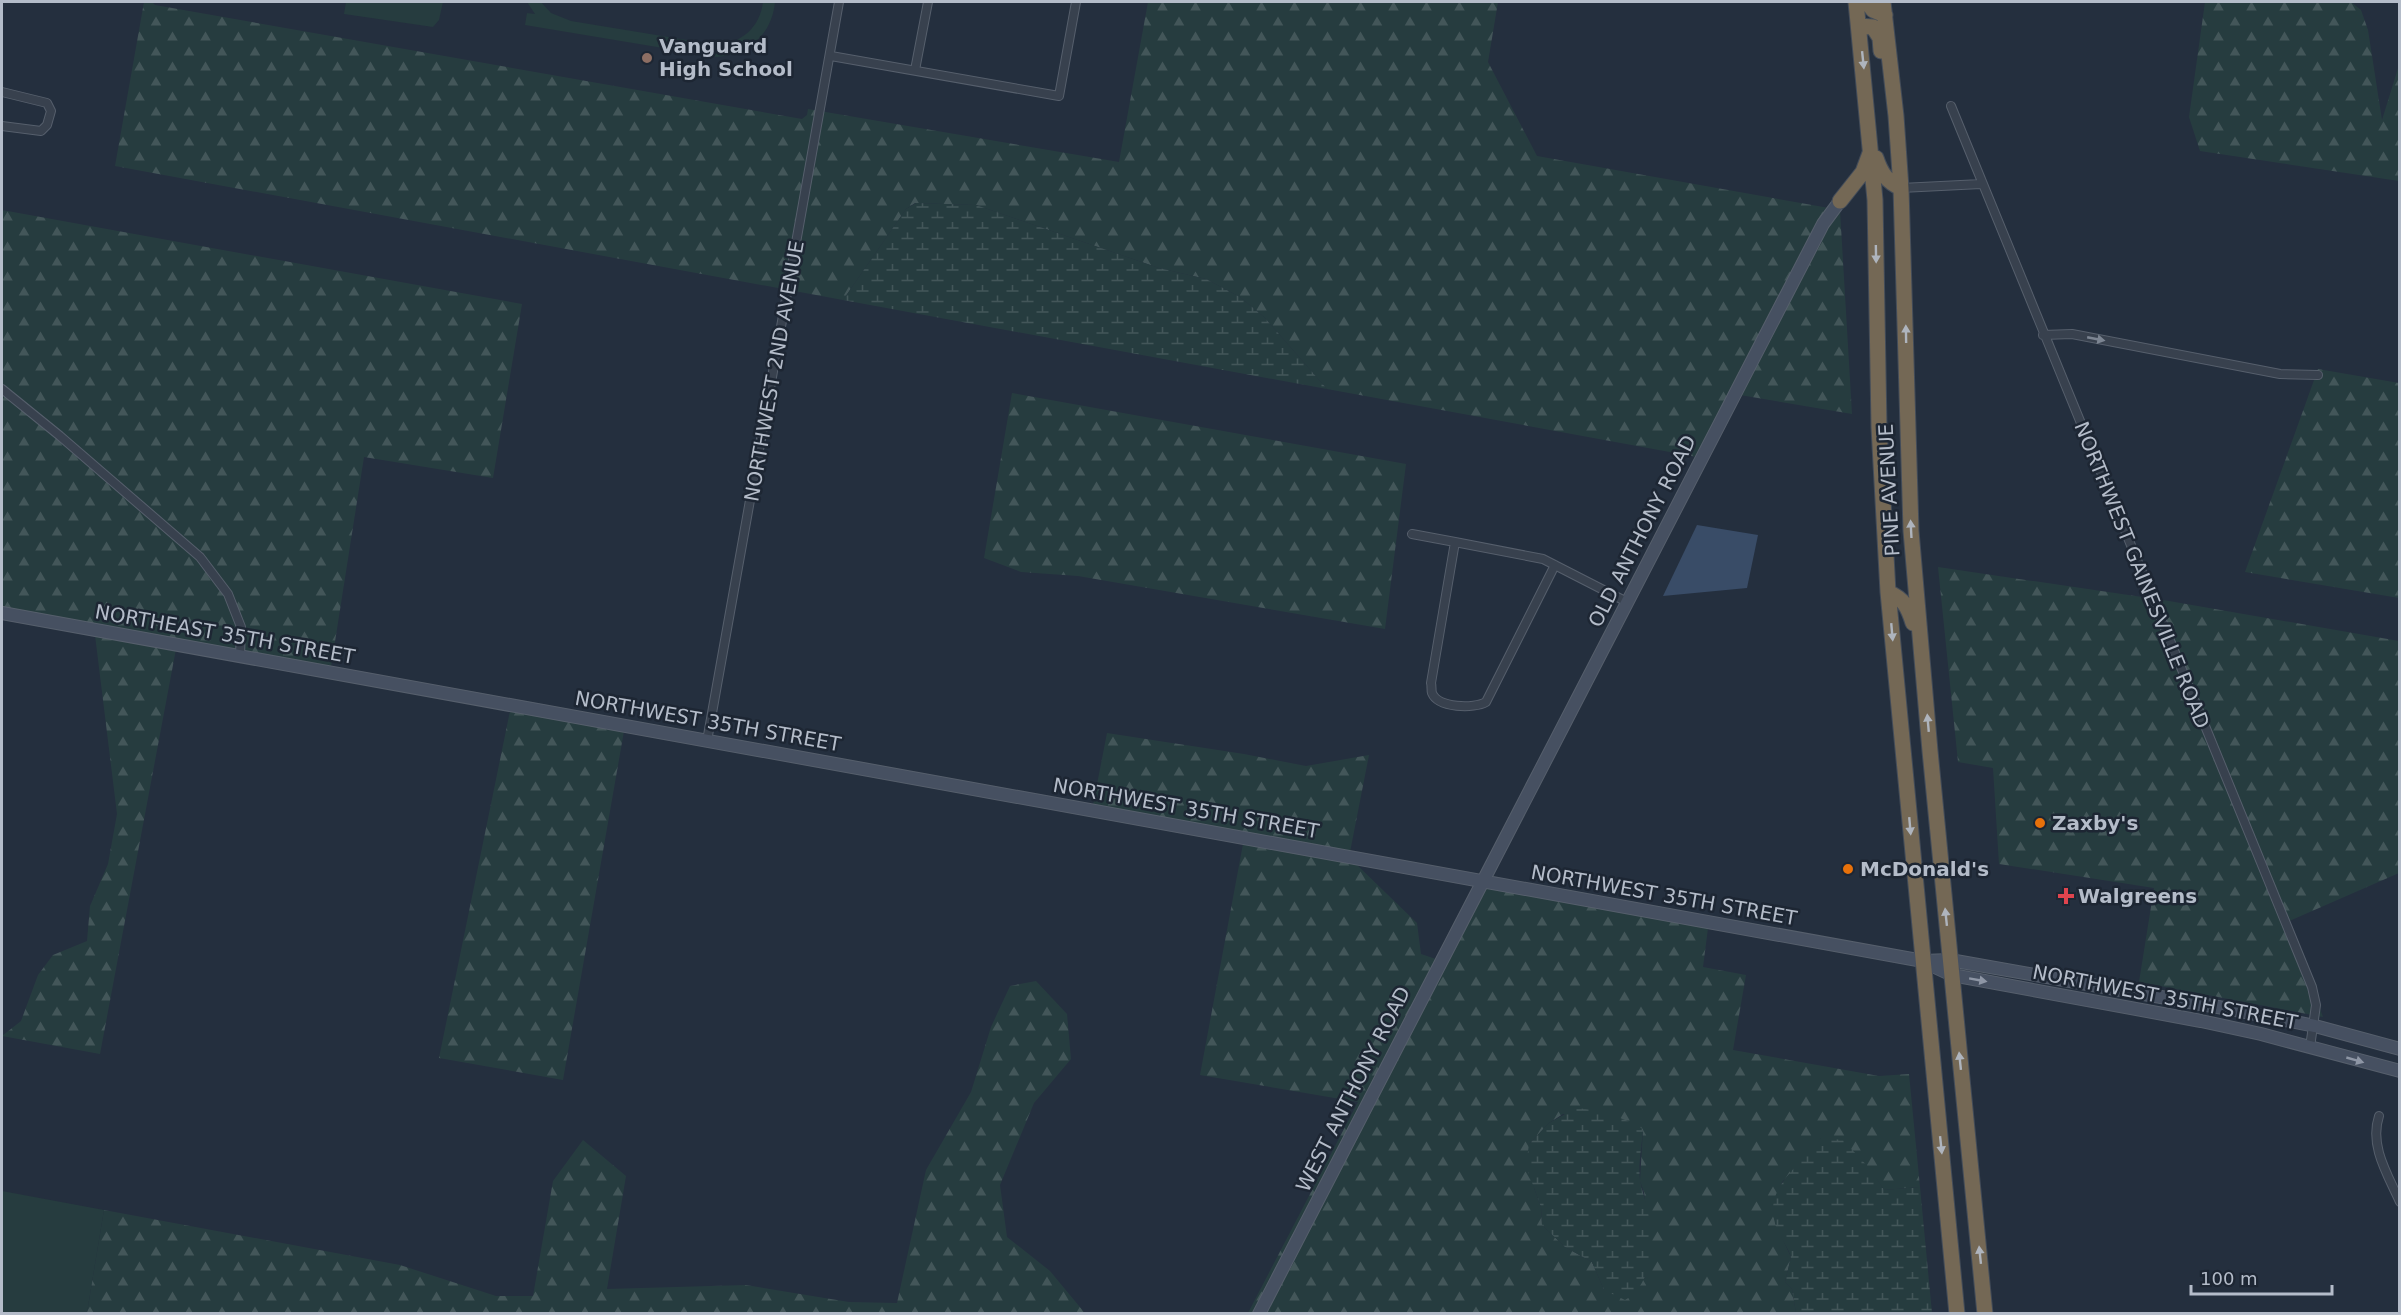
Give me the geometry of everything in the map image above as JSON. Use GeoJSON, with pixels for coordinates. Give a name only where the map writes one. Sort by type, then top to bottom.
{"type":"FeatureCollection","features":[{"type":"Feature","properties":{"kind":"highway","name":"PINE AVENUE"},"geometry":{"type":"LineString","coordinates":[[1856,2],[1872,147],[1875,200],[1880,456],[1888,592],[1957,1314]]}},
{"type":"Feature","properties":{"kind":"highway"},"geometry":{"type":"LineString","coordinates":[[1867,2],[1873,10],[1884,8]]}},
{"type":"Feature","properties":{"kind":"highway","name":"PINE AVENUE"},"geometry":{"type":"LineString","coordinates":[[1884,8],[1901,188],[1911,531],[1920,646],[1985,1314]]}},
{"type":"Feature","properties":{"kind":"highway"},"geometry":{"type":"LineString","coordinates":[[1859,26],[1873,27],[1880,38],[1886,102],[1890,111],[1896,116]]}},
{"type":"Feature","properties":{"kind":"highway"},"geometry":{"type":"LineString","coordinates":[[1872,147],[1881,172],[1891,184],[1901,188]]}},
{"type":"Feature","properties":{"kind":"highway"},"geometry":{"type":"LineString","coordinates":[[1840,201],[1863,172],[1872,147]]}},
{"type":"Feature","properties":{"kind":"highway"},"geometry":{"type":"LineString","coordinates":[[1840,201],[1857,193],[1865,194],[1875,200]]}},
{"type":"Feature","properties":{"kind":"highway"},"geometry":{"type":"LineString","coordinates":[[1888,592],[1900,597],[1909,609],[1920,646]]}},
{"type":"Feature","properties":{"kind":"street","name":"NORTHWEST 2ND AVENUE"},"geometry":{"type":"LineString","coordinates":[[707,741],[839,2]]}},
{"type":"Feature","properties":{"kind":"street"},"geometry":{"type":"LineString","coordinates":[[915,70],[928,2]]}},
{"type":"Feature","properties":{"kind":"street"},"geometry":{"type":"LineString","coordinates":[[831,56],[1059,96],[1076,2]]}},
{"type":"Feature","properties":{"kind":"street"},"geometry":{"type":"LineString","coordinates":[[2,92],[47,103],[51,111],[47,126],[41,131],[2,126]]}},
{"type":"Feature","properties":{"kind":"street","name":"NORTHWEST GAINESVILLE ROAD"},"geometry":{"type":"LineString","coordinates":[[1951,106],[1981,184],[2312,987],[2316,1005],[2310,1047]]}},
{"type":"Feature","properties":{"kind":"street"},"geometry":{"type":"LineString","coordinates":[[1901,188],[1981,184]]}},
{"type":"Feature","properties":{"kind":"street","name":"OLD ANTHONY ROAD"},"geometry":{"type":"LineString","coordinates":[[1482,882],[1823,224],[1840,201]]}},
{"type":"Feature","properties":{"kind":"street"},"geometry":{"type":"LineString","coordinates":[[2043,335],[2072,334],[2280,374],[2318,375]]}},
{"type":"Feature","properties":{"kind":"street"},"geometry":{"type":"LineString","coordinates":[[2,389],[200,557],[228,594],[241,627],[240,656]]}},
{"type":"Feature","properties":{"kind":"street"},"geometry":{"type":"LineString","coordinates":[[1412,534],[1529,555],[1555,565],[1627,602]]}},
{"type":"Feature","properties":{"kind":"street"},"geometry":{"type":"LineString","coordinates":[[1455,542],[1431,683],[1432,693],[1444,702],[1470,707],[1486,702],[1555,565]]}},
{"type":"Feature","properties":{"kind":"street","name":"NORTHEAST 35TH STREET"},"geometry":{"type":"LineString","coordinates":[[2,613],[442,693]]}},
{"type":"Feature","properties":{"kind":"street","name":"NORTHWEST 35TH STREET"},"geometry":{"type":"LineString","coordinates":[[442,693],[1923,961],[2201,1021],[2400,1071]]}},
{"type":"Feature","properties":{"kind":"street","name":"WEST ANTHONY ROAD"},"geometry":{"type":"LineString","coordinates":[[1259,1314],[1482,882]]}},
{"type":"Feature","properties":{"kind":"street","name":"NORTHWEST 35TH STREET"},"geometry":{"type":"LineString","coordinates":[[1951,968],[2058,978],[2314,1026],[2400,1049]]}},
{"type":"Feature","properties":{"kind":"street"},"geometry":{"type":"LineString","coordinates":[[2379,1116],[2375,1127],[2376,1146],[2400,1202]]}},
{"type":"Feature","properties":{"kind":"green space"},"geometry":{"type":"Polygon","coordinates":[[[144,2],[802,119],[807,115],[808,109],[1119,162],[1148,2],[1498,2],[1488,62],[1537,156],[1829,208],[1697,457],[1327,389],[1264,317],[1240,297],[1206,279],[1159,268],[976,205],[915,203],[906,209],[843,300],[115,166],[144,2]]]}},
{"type":"Feature","properties":{"kind":"green space"},"geometry":{"type":"Polygon","coordinates":[[[346,2],[443,2],[439,20],[433,27],[344,14],[346,2]]]}},
{"type":"Feature","properties":{"kind":"green space"},"geometry":{"type":"Polygon","coordinates":[[[527,2],[541,2],[551,13],[571,21],[717,45],[742,37],[754,26],[763,2],[775,2],[769,24],[757,41],[739,52],[717,57],[525,25],[527,13],[535,14],[527,2]]]}},
{"type":"Feature","properties":{"kind":"green space"},"geometry":{"type":"Polygon","coordinates":[[[2205,2],[2351,2],[2361,10],[2368,30],[2382,120],[2399,65],[2399,181],[2200,151],[2189,117],[2205,2]]]}},
{"type":"Feature","properties":{"kind":"green space"},"geometry":{"type":"Polygon","coordinates":[[[916,203],[976,205],[1159,268],[1206,279],[1240,297],[1264,317],[1327,389],[843,300],[906,209],[916,203]]]}},
{"type":"Feature","properties":{"kind":"green space"},"geometry":{"type":"Polygon","coordinates":[[[2,210],[522,304],[493,478],[364,457],[331,667],[2,608],[2,210]]]}},
{"type":"Feature","properties":{"kind":"green space"},"geometry":{"type":"Polygon","coordinates":[[[1840,210],[1852,414],[1740,395],[1827,227],[1840,210]]]}},
{"type":"Feature","properties":{"kind":"green space"},"geometry":{"type":"Polygon","coordinates":[[[2318,369],[2399,383],[2399,598],[2245,572],[2318,369]]]}},
{"type":"Feature","properties":{"kind":"green space"},"geometry":{"type":"Polygon","coordinates":[[[1012,393],[1406,464],[1385,629],[1078,576],[1021,572],[984,558],[1012,393]]]}},
{"type":"Feature","properties":{"kind":"green space"},"geometry":{"type":"Polygon","coordinates":[[[1938,567],[2169,601],[2399,641],[2399,873],[2287,922],[2323,1017],[2139,982],[2154,888],[1999,864],[1993,768],[1958,762],[1938,567]]]}},
{"type":"Feature","properties":{"kind":"green space"},"geometry":{"type":"Polygon","coordinates":[[[95,635],[176,649],[100,1054],[2,1036],[21,1021],[38,975],[53,955],[87,941],[90,906],[108,864],[117,814],[95,635]]]}},
{"type":"Feature","properties":{"kind":"green space"},"geometry":{"type":"Polygon","coordinates":[[[510,711],[624,731],[563,1080],[439,1058],[510,711]]]}},
{"type":"Feature","properties":{"kind":"green space"},"geometry":{"type":"Polygon","coordinates":[[[1107,733],[1306,766],[1369,755],[1350,852],[1093,805],[1107,733]]]}},
{"type":"Feature","properties":{"kind":"green space"},"geometry":{"type":"Polygon","coordinates":[[[1243,844],[1356,864],[1417,923],[1421,954],[1436,959],[1254,1313],[1248,1313],[1358,1102],[1200,1075],[1243,844]]]}},
{"type":"Feature","properties":{"kind":"green space"},"geometry":{"type":"Polygon","coordinates":[[[1484,888],[1708,928],[1703,967],[1746,975],[1733,1050],[1879,1076],[1909,1074],[1920,1187],[1884,1190],[1864,1165],[1821,1138],[1811,1153],[1782,1182],[1775,1223],[1791,1257],[1785,1282],[1792,1289],[1796,1313],[1265,1314],[1484,888]],[[1563,1114],[1549,1123],[1529,1144],[1534,1188],[1541,1207],[1542,1225],[1565,1247],[1592,1262],[1604,1290],[1644,1279],[1649,1261],[1650,1243],[1644,1192],[1640,1181],[1643,1129],[1563,1114]]]}},
{"type":"Feature","properties":{"kind":"green space"},"geometry":{"type":"Polygon","coordinates":[[[1036,981],[1067,1014],[1071,1059],[1034,1103],[1000,1185],[1007,1237],[1050,1271],[1083,1313],[87,1313],[104,1210],[400,1265],[496,1296],[533,1296],[553,1181],[583,1140],[626,1176],[607,1289],[746,1285],[849,1302],[897,1303],[926,1170],[971,1092],[991,1027],[1010,986],[1036,981]]]}},
{"type":"Feature","properties":{"kind":"green space"},"geometry":{"type":"Polygon","coordinates":[[[1576,1108],[1610,1114],[1643,1129],[1640,1174],[1651,1227],[1651,1251],[1641,1285],[1625,1300],[1604,1290],[1592,1262],[1565,1247],[1542,1225],[1541,1207],[1526,1166],[1529,1144],[1549,1123],[1576,1108]]]}},
{"type":"Feature","properties":{"kind":"green space"},"geometry":{"type":"Polygon","coordinates":[[[1821,1138],[1843,1140],[1872,1171],[1884,1190],[1920,1187],[1932,1313],[1796,1313],[1792,1289],[1785,1282],[1791,1257],[1776,1227],[1773,1210],[1780,1187],[1821,1138]]]}},
{"type":"Feature","properties":{"kind":"green space"},"geometry":{"type":"Polygon","coordinates":[[[2,1191],[104,1210],[87,1313],[2,1313],[2,1191]]]}},
{"type":"Feature","properties":{"kind":"water"},"geometry":{"type":"Polygon","coordinates":[[[1697,525],[1758,535],[1747,588],[1663,596],[1697,525]]]}},
{"type":"Feature","properties":{"kind":"place","name":"Vanguard High School"},"geometry":{"type":"Point","coordinates":[647,58]}},
{"type":"Feature","properties":{"kind":"place","name":"Zaxby's"},"geometry":{"type":"Point","coordinates":[2040,823]}},
{"type":"Feature","properties":{"kind":"place","name":"McDonald's"},"geometry":{"type":"Point","coordinates":[1848,869]}},
{"type":"Feature","properties":{"kind":"place","name":"Walgreens"},"geometry":{"type":"Point","coordinates":[2066,896]}}]}
